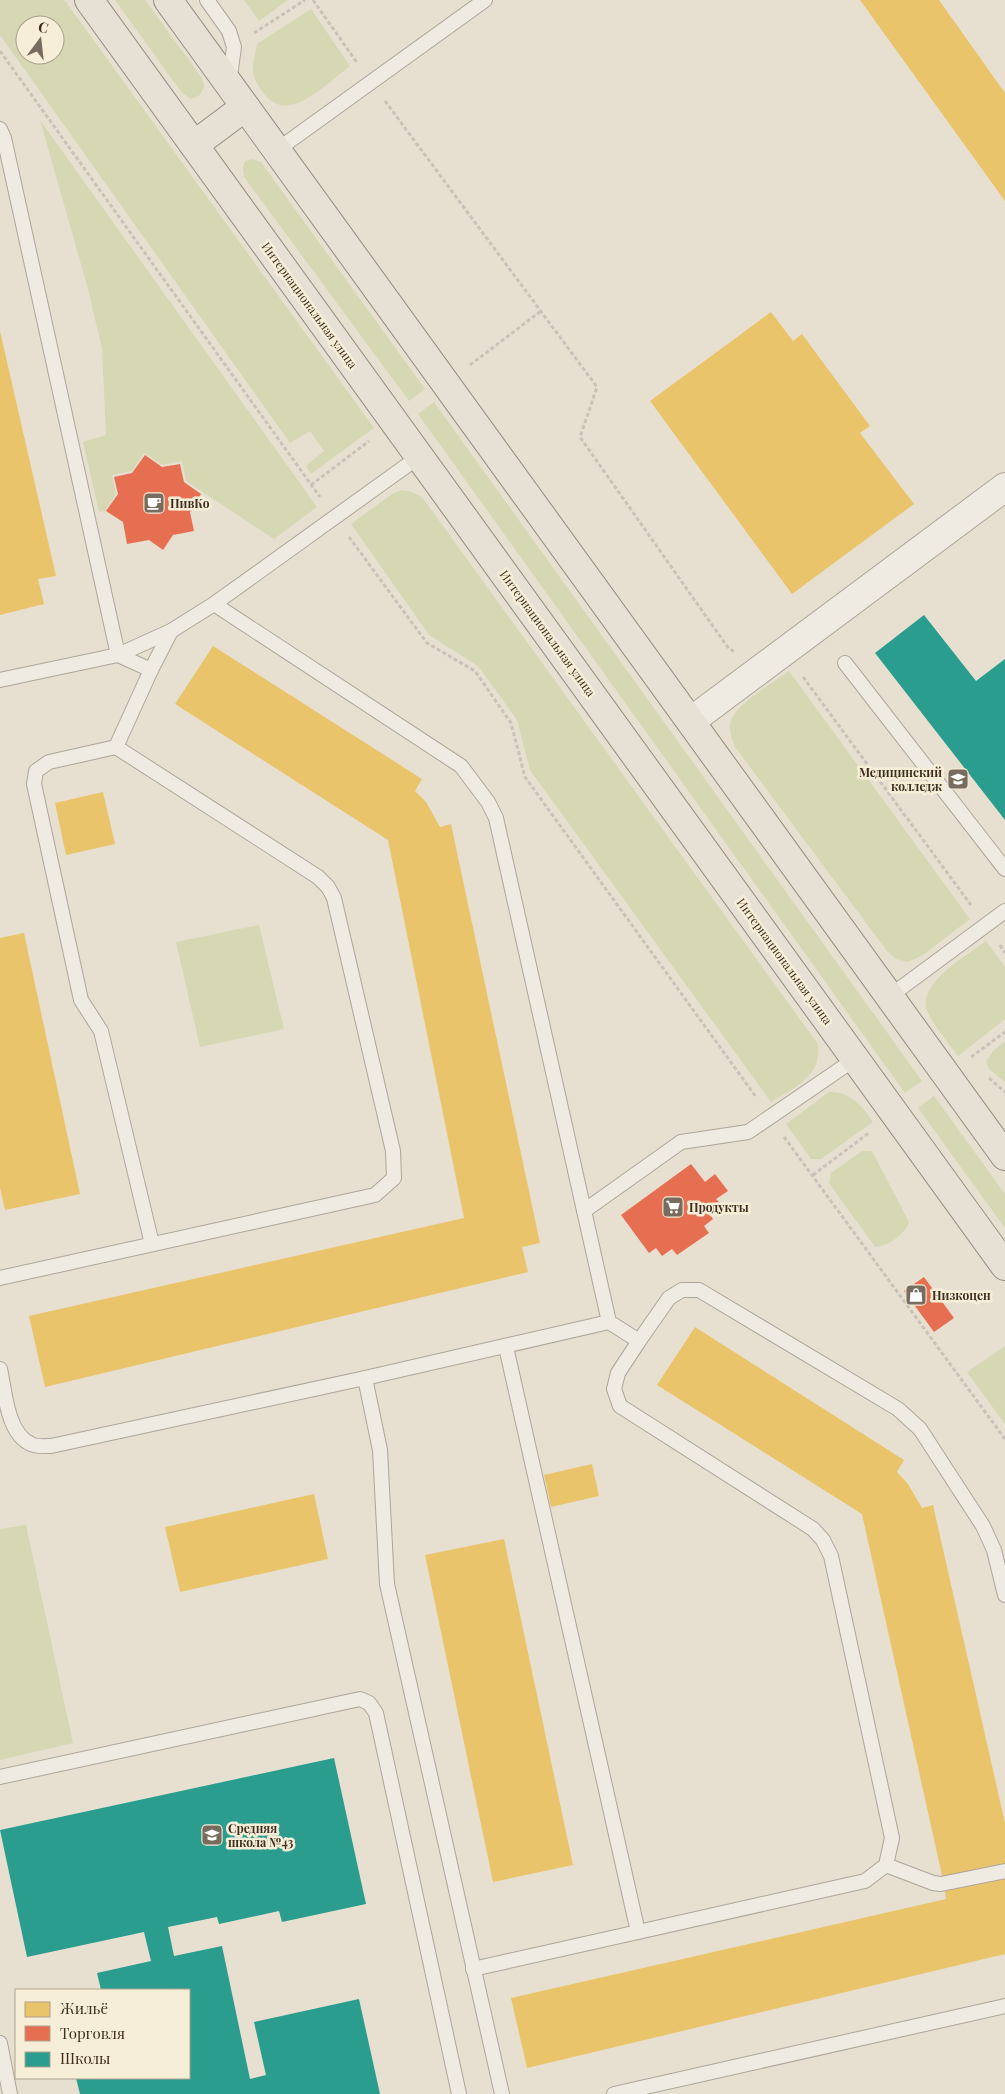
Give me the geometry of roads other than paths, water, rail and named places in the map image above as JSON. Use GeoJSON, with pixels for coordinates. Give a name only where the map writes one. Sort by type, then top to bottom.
{"type":"FeatureCollection","features":[{"type":"Feature","properties":{"kind":"main road","name":"Интернациональная улица"},"geometry":{"type":"LineString","coordinates":[[89,0],[1005,1266]]}},
{"type":"Feature","properties":{"kind":"main road"},"geometry":{"type":"LineString","coordinates":[[168,0],[1005,1156]]}},
{"type":"Feature","properties":{"kind":"main road"},"geometry":{"type":"LineString","coordinates":[[194,145],[245,107]]}},
{"type":"Feature","properties":{"kind":"street"},"geometry":{"type":"LineString","coordinates":[[691,721],[1005,487]]}},
{"type":"Feature","properties":{"kind":"lane"},"geometry":{"type":"LineString","coordinates":[[207,0],[229,31],[234,47],[229,84]]}},
{"type":"Feature","properties":{"kind":"lane"},"geometry":{"type":"LineString","coordinates":[[277,150],[485,0]]}},
{"type":"Feature","properties":{"kind":"lane"},"geometry":{"type":"LineString","coordinates":[[0,129],[4,138],[118,655]]}},
{"type":"Feature","properties":{"kind":"lane"},"geometry":{"type":"LineString","coordinates":[[0,680],[118,655],[171,631],[214,604],[420,456]]}},
{"type":"Feature","properties":{"kind":"lane"},"geometry":{"type":"LineString","coordinates":[[214,604],[461,766],[488,802],[496,818],[609,1322],[639,1341]]}},
{"type":"Feature","properties":{"kind":"lane"},"geometry":{"type":"LineString","coordinates":[[116,747],[171,631]]}},
{"type":"Feature","properties":{"kind":"lane"},"geometry":{"type":"LineString","coordinates":[[118,655],[151,670]]}},
{"type":"Feature","properties":{"kind":"lane"},"geometry":{"type":"LineString","coordinates":[[845,663],[1005,869]]}},
{"type":"Feature","properties":{"kind":"lane"},"geometry":{"type":"LineString","coordinates":[[0,1278],[375,1195],[394,1178],[393,1151],[334,898],[328,887],[318,877],[116,747],[49,762],[36,771],[34,784],[81,1000],[101,1031],[152,1244]]}},
{"type":"Feature","properties":{"kind":"lane"},"geometry":{"type":"LineString","coordinates":[[890,996],[1005,911]]}},
{"type":"Feature","properties":{"kind":"lane"},"geometry":{"type":"LineString","coordinates":[[584,1210],[681,1142],[748,1132],[855,1059]]}},
{"type":"Feature","properties":{"kind":"lane"},"geometry":{"type":"LineString","coordinates":[[473,1969],[865,1881],[886,1865],[892,1838],[831,1556],[823,1540],[813,1529],[620,1406],[614,1389],[618,1373],[669,1298],[682,1290],[699,1290],[898,1409],[920,1429],[983,1526],[994,1550],[1005,1594]]}},
{"type":"Feature","properties":{"kind":"lane"},"geometry":{"type":"LineString","coordinates":[[0,1369],[13,1426],[20,1437],[32,1445],[51,1446],[506,1347],[609,1322]]}},
{"type":"Feature","properties":{"kind":"lane"},"geometry":{"type":"LineString","coordinates":[[506,1347],[638,1932]]}},
{"type":"Feature","properties":{"kind":"lane"},"geometry":{"type":"LineString","coordinates":[[365,1378],[380,1450],[387,1584],[502,2094]]}},
{"type":"Feature","properties":{"kind":"lane"},"geometry":{"type":"LineString","coordinates":[[0,1777],[360,1699],[369,1703],[376,1714],[459,2094]]}},
{"type":"Feature","properties":{"kind":"lane"},"geometry":{"type":"LineString","coordinates":[[886,1865],[933,1883],[941,1884],[1005,1871]]}},
{"type":"Feature","properties":{"kind":"lane"},"geometry":{"type":"LineString","coordinates":[[614,2094],[1005,2006]]}},
{"type":"Feature","properties":{"kind":"lane"},"geometry":{"type":"LineString","coordinates":[[0,2044],[10,2094]]}},
{"type":"Feature","properties":{"kind":"place","name":"ПивКо"},"geometry":{"type":"Point","coordinates":[154,503]}},
{"type":"Feature","properties":{"kind":"place","name":"Медицинский колледж"},"geometry":{"type":"Point","coordinates":[958,779]}},
{"type":"Feature","properties":{"kind":"place","name":"Продукты"},"geometry":{"type":"Point","coordinates":[673,1207]}},
{"type":"Feature","properties":{"kind":"place","name":"Низкоцен"},"geometry":{"type":"Point","coordinates":[916,1295]}},
{"type":"Feature","properties":{"kind":"place","name":"Средняя школа №43"},"geometry":{"type":"Point","coordinates":[212,1835]}}]}
